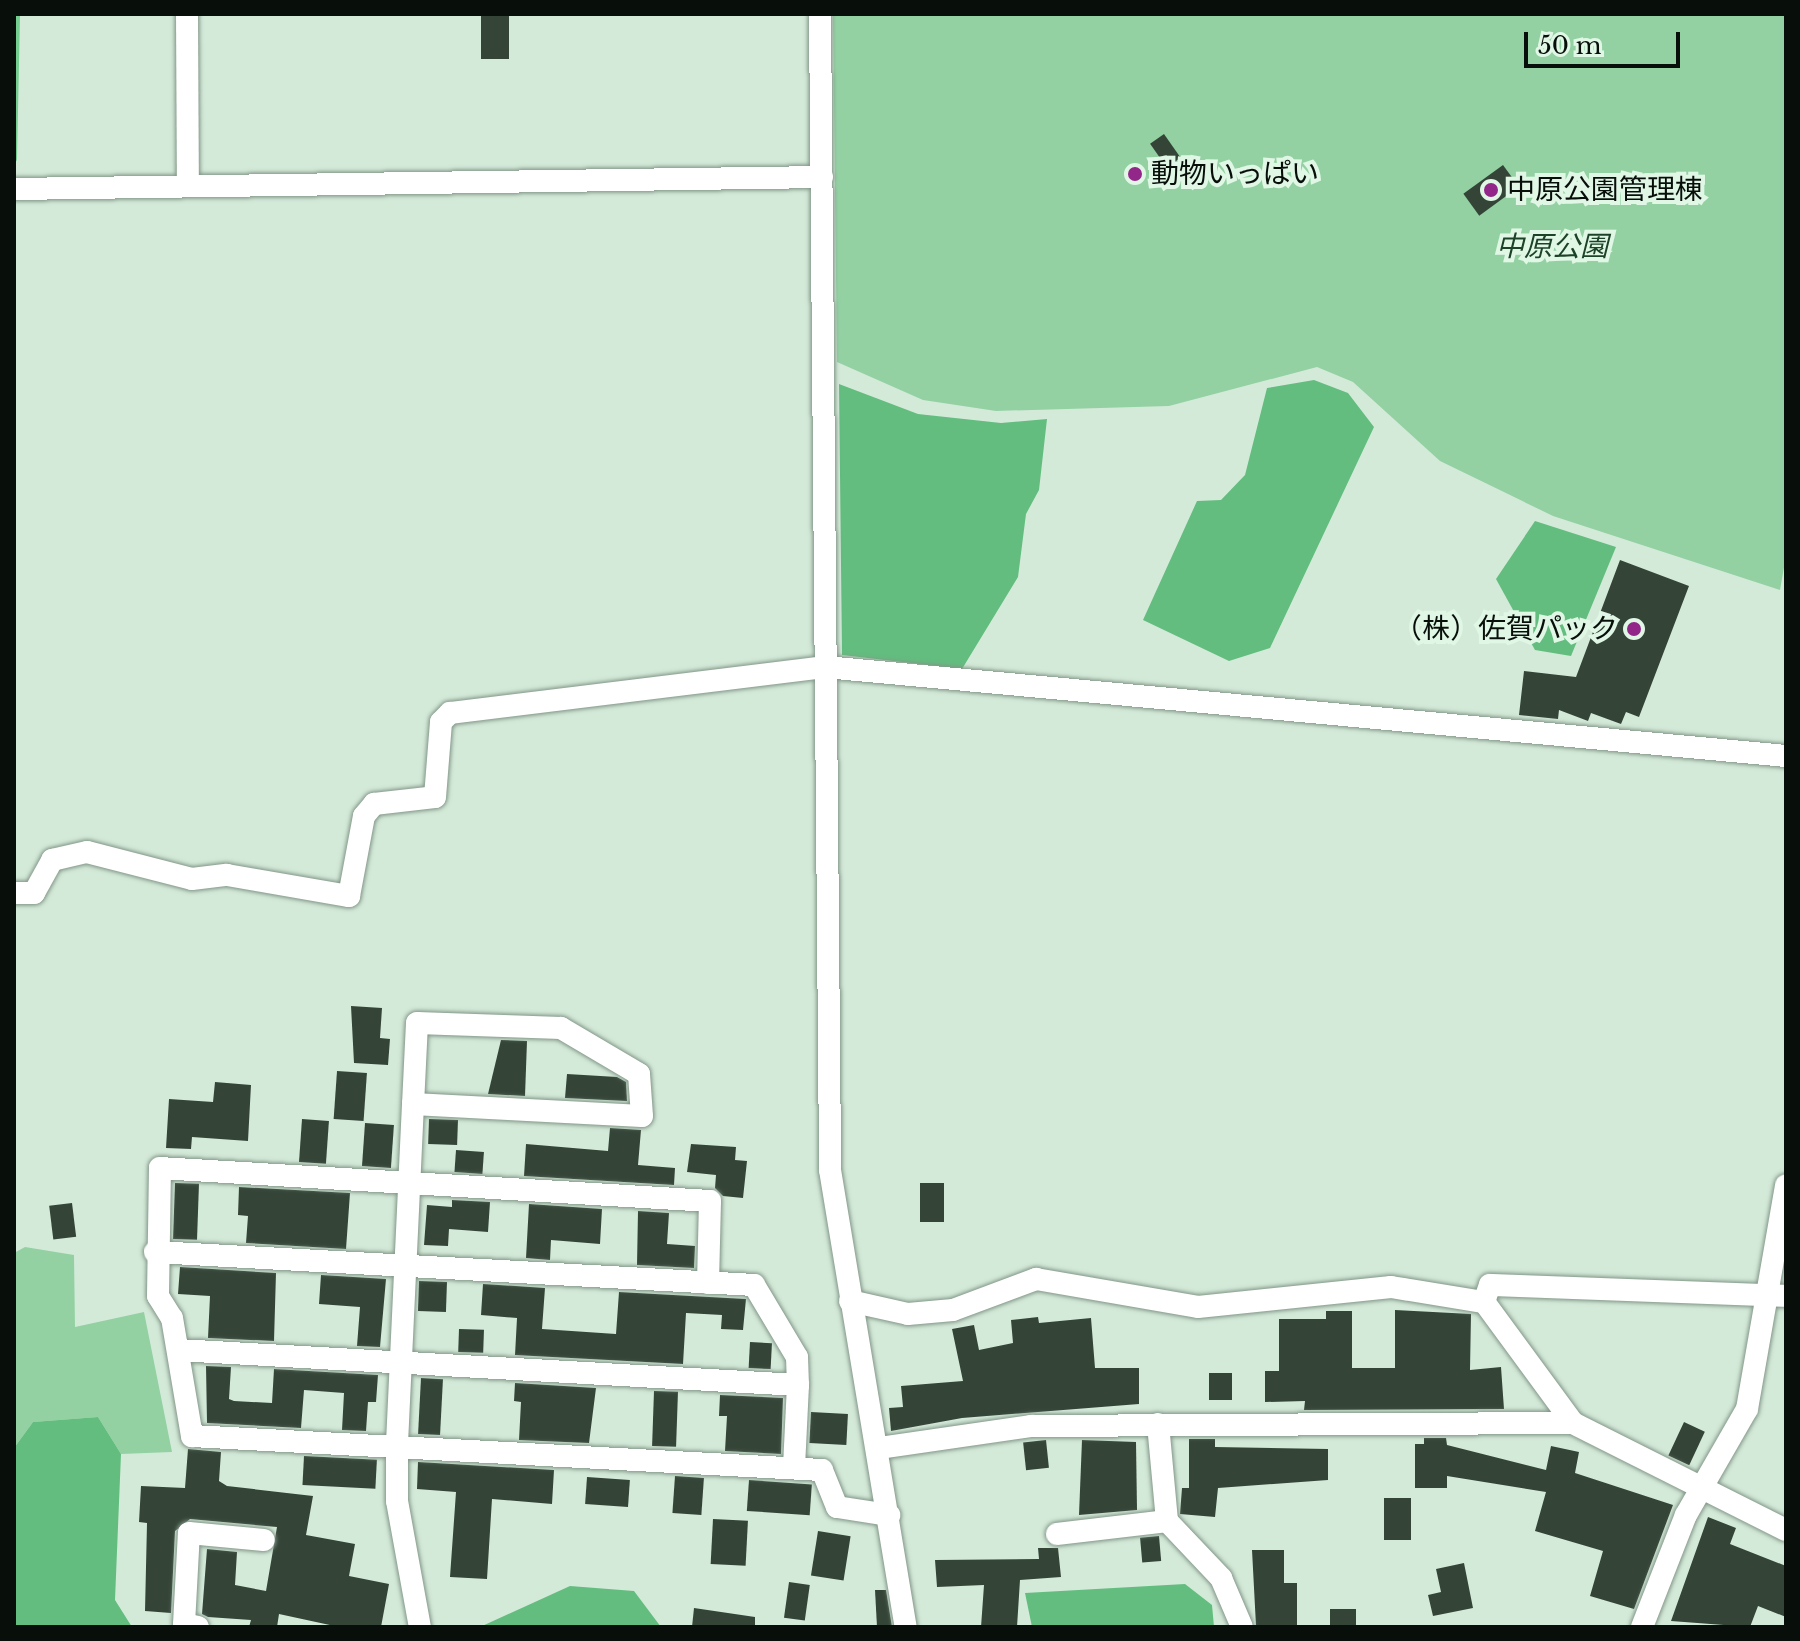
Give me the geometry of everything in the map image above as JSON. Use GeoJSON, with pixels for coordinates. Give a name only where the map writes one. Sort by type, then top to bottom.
{"type":"FeatureCollection","features":[{"type":"Feature","properties":{"kind":"street"},"geometry":{"type":"LineString","coordinates":[[187,14],[188,186]]}},
{"type":"Feature","properties":{"kind":"street"},"geometry":{"type":"LineString","coordinates":[[820,14],[830,1170],[850,1301],[879,1448],[906,1627]]}},
{"type":"Feature","properties":{"kind":"street"},"geometry":{"type":"LineString","coordinates":[[14,189],[822,177]]}},
{"type":"Feature","properties":{"kind":"street"},"geometry":{"type":"LineString","coordinates":[[14,893],[34,893],[52,860],[87,852],[192,879],[227,875],[349,896],[364,816],[374,804],[435,797],[441,722],[450,713],[825,667],[1786,756]]}},
{"type":"Feature","properties":{"kind":"street"},"geometry":{"type":"LineString","coordinates":[[413,1104],[642,1116],[639,1074],[561,1028],[417,1023],[413,1104],[409,1185],[397,1447],[397,1501],[420,1627]]}},
{"type":"Feature","properties":{"kind":"street"},"geometry":{"type":"LineString","coordinates":[[708,1283],[710,1201],[160,1168],[155,1252],[158,1296],[172,1318],[192,1436],[822,1470],[837,1507],[889,1515]]}},
{"type":"Feature","properties":{"kind":"street"},"geometry":{"type":"LineString","coordinates":[[1650,1625],[1686,1515],[1706,1488],[1747,1409],[1778,1296],[1786,1185]]}},
{"type":"Feature","properties":{"kind":"street"},"geometry":{"type":"LineString","coordinates":[[155,1252],[405,1270],[754,1285],[797,1357],[794,1468]]}},
{"type":"Feature","properties":{"kind":"street"},"geometry":{"type":"LineString","coordinates":[[850,1301],[908,1314],[953,1310],[1036,1279],[1198,1307],[1391,1287],[1484,1302],[1573,1423]]}},
{"type":"Feature","properties":{"kind":"street"},"geometry":{"type":"LineString","coordinates":[[1484,1302],[1490,1285],[1778,1296]]}},
{"type":"Feature","properties":{"kind":"street"},"geometry":{"type":"LineString","coordinates":[[178,1350],[798,1385]]}},
{"type":"Feature","properties":{"kind":"street"},"geometry":{"type":"LineString","coordinates":[[879,1448],[1031,1426],[1573,1423],[1786,1530]]}},
{"type":"Feature","properties":{"kind":"street"},"geometry":{"type":"LineString","coordinates":[[1158,1424],[1167,1521],[1221,1578],[1242,1627]]}},
{"type":"Feature","properties":{"kind":"street"},"geometry":{"type":"LineString","coordinates":[[1057,1534],[1167,1521]]}},
{"type":"Feature","properties":{"kind":"street"},"geometry":{"type":"LineString","coordinates":[[198,1627],[184,1624],[189,1533],[264,1540]]}},
{"type":"Feature","properties":{"kind":"green space","name":"中原公園"},"geometry":{"type":"Polygon","coordinates":[[[833,14],[1786,14],[1786,556],[1780,590],[1553,516],[1440,461],[1353,382],[1317,367],[1169,406],[996,411],[923,400],[837,362],[833,14]]]}},
{"type":"Feature","properties":{"kind":"green space"},"geometry":{"type":"Polygon","coordinates":[[[1314,380],[1348,393],[1374,427],[1270,648],[1229,661],[1143,620],[1197,501],[1221,500],[1245,475],[1267,388],[1314,380]]]}},
{"type":"Feature","properties":{"kind":"green space"},"geometry":{"type":"Polygon","coordinates":[[[839,384],[918,414],[1001,423],[1047,419],[1039,490],[1026,514],[1018,577],[962,669],[842,655],[839,384]]]}},
{"type":"Feature","properties":{"kind":"green space"},"geometry":{"type":"Polygon","coordinates":[[[1535,521],[1616,547],[1571,656],[1535,650],[1496,579],[1535,521]]]}},
{"type":"Feature","properties":{"kind":"green space"},"geometry":{"type":"Polygon","coordinates":[[[25,1247],[74,1255],[75,1327],[144,1312],[172,1452],[121,1454],[98,1417],[33,1422],[14,1448],[14,1253],[25,1247]]]}},
{"type":"Feature","properties":{"kind":"green space"},"geometry":{"type":"Polygon","coordinates":[[[98,1417],[121,1454],[115,1600],[132,1627],[14,1627],[14,1448],[33,1422],[98,1417]]]}},
{"type":"Feature","properties":{"kind":"green space"},"geometry":{"type":"Polygon","coordinates":[[[1185,1584],[1212,1605],[1214,1627],[1032,1627],[1025,1593],[1185,1584]]]}},
{"type":"Feature","properties":{"kind":"green space"},"geometry":{"type":"Polygon","coordinates":[[[570,1586],[634,1591],[661,1627],[480,1627],[570,1586]]]}},
{"type":"Feature","properties":{"kind":"building"},"geometry":{"type":"Polygon","coordinates":[[[481,14],[509,14],[509,59],[481,59],[481,14]]]}},
{"type":"Feature","properties":{"kind":"building"},"geometry":{"type":"Polygon","coordinates":[[[1164,134],[1181,158],[1167,168],[1150,144],[1164,134]]]}},
{"type":"Feature","properties":{"kind":"building","name":"中原公園管理棟"},"geometry":{"type":"Polygon","coordinates":[[[1503,165],[1519,187],[1479,216],[1463,194],[1503,165]]]}},
{"type":"Feature","properties":{"kind":"building","name":"（株）佐賀パック"},"geometry":{"type":"Polygon","coordinates":[[[1620,560],[1689,586],[1639,717],[1626,712],[1621,724],[1591,713],[1588,721],[1559,710],[1558,719],[1519,715],[1524,671],[1576,677],[1620,560]]]}},
{"type":"Feature","properties":{"kind":"building"},"geometry":{"type":"Polygon","coordinates":[[[351,1006],[382,1008],[380,1038],[390,1039],[388,1065],[354,1063],[351,1006]]]}},
{"type":"Feature","properties":{"kind":"building"},"geometry":{"type":"Polygon","coordinates":[[[501,1040],[527,1041],[525,1096],[488,1094],[501,1040]]]}},
{"type":"Feature","properties":{"kind":"building"},"geometry":{"type":"Polygon","coordinates":[[[337,1071],[367,1073],[364,1121],[334,1119],[337,1071]]]}},
{"type":"Feature","properties":{"kind":"building"},"geometry":{"type":"Polygon","coordinates":[[[567,1074],[617,1077],[626,1082],[627,1101],[565,1098],[567,1074]]]}},
{"type":"Feature","properties":{"kind":"building"},"geometry":{"type":"Polygon","coordinates":[[[215,1082],[251,1085],[248,1141],[192,1137],[191,1149],[166,1148],[169,1099],[213,1102],[215,1082]]]}},
{"type":"Feature","properties":{"kind":"building"},"geometry":{"type":"Polygon","coordinates":[[[302,1119],[329,1121],[326,1164],[299,1162],[302,1119]]]}},
{"type":"Feature","properties":{"kind":"building"},"geometry":{"type":"Polygon","coordinates":[[[429,1119],[458,1120],[457,1145],[428,1144],[429,1119]]]}},
{"type":"Feature","properties":{"kind":"building"},"geometry":{"type":"Polygon","coordinates":[[[365,1123],[394,1125],[391,1168],[362,1166],[365,1123]]]}},
{"type":"Feature","properties":{"kind":"building"},"geometry":{"type":"Polygon","coordinates":[[[610,1128],[641,1130],[638,1165],[675,1168],[674,1185],[524,1176],[526,1144],[608,1151],[610,1128]]]}},
{"type":"Feature","properties":{"kind":"building"},"geometry":{"type":"Polygon","coordinates":[[[691,1144],[736,1147],[735,1160],[747,1161],[743,1198],[723,1196],[715,1188],[716,1175],[687,1172],[691,1144]]]}},
{"type":"Feature","properties":{"kind":"building"},"geometry":{"type":"Polygon","coordinates":[[[456,1150],[484,1152],[482,1174],[454,1172],[456,1150]]]}},
{"type":"Feature","properties":{"kind":"building"},"geometry":{"type":"Polygon","coordinates":[[[175,1183],[199,1184],[197,1240],[173,1239],[175,1183]]]}},
{"type":"Feature","properties":{"kind":"building"},"geometry":{"type":"Polygon","coordinates":[[[920,1183],[944,1183],[944,1222],[920,1222],[920,1183]]]}},
{"type":"Feature","properties":{"kind":"building"},"geometry":{"type":"Polygon","coordinates":[[[239,1187],[350,1193],[346,1249],[246,1243],[248,1216],[238,1215],[239,1187]]]}},
{"type":"Feature","properties":{"kind":"building"},"geometry":{"type":"Polygon","coordinates":[[[452,1200],[490,1202],[488,1232],[449,1229],[448,1246],[424,1245],[427,1205],[452,1207],[452,1200]]]}},
{"type":"Feature","properties":{"kind":"building"},"geometry":{"type":"Polygon","coordinates":[[[72,1203],[76,1237],[53,1240],[49,1206],[72,1203]]]}},
{"type":"Feature","properties":{"kind":"building"},"geometry":{"type":"Polygon","coordinates":[[[529,1204],[602,1209],[600,1244],[551,1240],[550,1260],[526,1258],[529,1204]]]}},
{"type":"Feature","properties":{"kind":"building"},"geometry":{"type":"Polygon","coordinates":[[[638,1211],[669,1213],[667,1244],[695,1246],[694,1268],[637,1265],[638,1211]]]}},
{"type":"Feature","properties":{"kind":"building"},"geometry":{"type":"Polygon","coordinates":[[[180,1267],[276,1273],[274,1341],[208,1338],[210,1296],[178,1294],[180,1267]]]}},
{"type":"Feature","properties":{"kind":"building"},"geometry":{"type":"Polygon","coordinates":[[[321,1275],[386,1279],[380,1347],[357,1346],[360,1307],[319,1304],[321,1275]]]}},
{"type":"Feature","properties":{"kind":"building"},"geometry":{"type":"Polygon","coordinates":[[[419,1281],[447,1282],[446,1312],[418,1311],[419,1281]]]}},
{"type":"Feature","properties":{"kind":"building"},"geometry":{"type":"Polygon","coordinates":[[[483,1284],[545,1288],[542,1329],[616,1334],[619,1292],[746,1299],[743,1330],[721,1329],[722,1315],[686,1313],[683,1364],[515,1355],[517,1318],[481,1315],[483,1284]]]}},
{"type":"Feature","properties":{"kind":"building"},"geometry":{"type":"Polygon","coordinates":[[[1395,1310],[1471,1314],[1470,1370],[1501,1367],[1504,1409],[1304,1410],[1305,1401],[1265,1402],[1265,1371],[1279,1371],[1279,1319],[1326,1319],[1326,1311],[1352,1311],[1352,1368],[1395,1368],[1395,1310]]]}},
{"type":"Feature","properties":{"kind":"building"},"geometry":{"type":"Polygon","coordinates":[[[1038,1317],[1039,1323],[1091,1318],[1095,1368],[1139,1368],[1139,1404],[962,1418],[891,1431],[889,1408],[903,1407],[901,1386],[963,1381],[952,1329],[974,1325],[979,1350],[1013,1343],[1011,1320],[1038,1317]]]}},
{"type":"Feature","properties":{"kind":"building"},"geometry":{"type":"Polygon","coordinates":[[[459,1329],[484,1330],[483,1353],[458,1352],[459,1329]]]}},
{"type":"Feature","properties":{"kind":"building"},"geometry":{"type":"Polygon","coordinates":[[[750,1342],[772,1343],[771,1369],[749,1368],[750,1342]]]}},
{"type":"Feature","properties":{"kind":"building"},"geometry":{"type":"Polygon","coordinates":[[[206,1366],[231,1367],[229,1399],[234,1401],[272,1403],[274,1369],[378,1375],[376,1402],[368,1402],[366,1431],[342,1430],[344,1393],[304,1390],[301,1428],[207,1423],[206,1366]]]}},
{"type":"Feature","properties":{"kind":"building"},"geometry":{"type":"Polygon","coordinates":[[[1209,1373],[1232,1373],[1232,1400],[1209,1400],[1209,1373]]]}},
{"type":"Feature","properties":{"kind":"building"},"geometry":{"type":"Polygon","coordinates":[[[421,1378],[443,1379],[440,1435],[418,1434],[421,1378]]]}},
{"type":"Feature","properties":{"kind":"building"},"geometry":{"type":"Polygon","coordinates":[[[515,1383],[596,1388],[589,1443],[519,1440],[521,1402],[514,1401],[515,1383]]]}},
{"type":"Feature","properties":{"kind":"building"},"geometry":{"type":"Polygon","coordinates":[[[654,1391],[678,1392],[676,1447],[652,1446],[654,1391]]]}},
{"type":"Feature","properties":{"kind":"building"},"geometry":{"type":"Polygon","coordinates":[[[720,1395],[783,1398],[781,1454],[725,1451],[727,1416],[719,1416],[720,1395]]]}},
{"type":"Feature","properties":{"kind":"building"},"geometry":{"type":"Polygon","coordinates":[[[811,1412],[848,1414],[846,1445],[809,1443],[811,1412]]]}},
{"type":"Feature","properties":{"kind":"building"},"geometry":{"type":"Polygon","coordinates":[[[1684,1422],[1705,1432],[1689,1465],[1668,1456],[1684,1422]]]}},
{"type":"Feature","properties":{"kind":"building"},"geometry":{"type":"Polygon","coordinates":[[[1424,1438],[1446,1438],[1447,1445],[1546,1470],[1551,1446],[1579,1452],[1575,1473],[1673,1505],[1634,1609],[1590,1596],[1603,1551],[1535,1531],[1546,1492],[1447,1476],[1447,1488],[1415,1488],[1415,1444],[1424,1444],[1424,1438]]]}},
{"type":"Feature","properties":{"kind":"building"},"geometry":{"type":"Polygon","coordinates":[[[1189,1439],[1215,1439],[1215,1447],[1328,1449],[1328,1480],[1218,1488],[1215,1517],[1180,1514],[1182,1488],[1189,1488],[1189,1439]]]}},
{"type":"Feature","properties":{"kind":"building"},"geometry":{"type":"Polygon","coordinates":[[[1046,1440],[1049,1468],[1026,1470],[1023,1442],[1046,1440]]]}},
{"type":"Feature","properties":{"kind":"building"},"geometry":{"type":"Polygon","coordinates":[[[1082,1440],[1136,1442],[1137,1510],[1079,1515],[1082,1440]]]}},
{"type":"Feature","properties":{"kind":"building"},"geometry":{"type":"Polygon","coordinates":[[[188,1449],[221,1452],[219,1481],[227,1486],[313,1496],[306,1535],[355,1544],[349,1576],[389,1584],[381,1627],[339,1627],[279,1614],[277,1627],[249,1627],[251,1620],[202,1614],[207,1549],[237,1552],[235,1585],[266,1591],[277,1527],[190,1519],[175,1531],[171,1613],[145,1611],[147,1523],[139,1522],[141,1486],[185,1488],[188,1449]]]}},
{"type":"Feature","properties":{"kind":"building"},"geometry":{"type":"Polygon","coordinates":[[[304,1456],[377,1460],[375,1489],[302,1485],[304,1456]]]}},
{"type":"Feature","properties":{"kind":"building"},"geometry":{"type":"Polygon","coordinates":[[[418,1462],[554,1470],[552,1504],[492,1499],[487,1579],[450,1577],[456,1492],[417,1489],[418,1462]]]}},
{"type":"Feature","properties":{"kind":"building"},"geometry":{"type":"Polygon","coordinates":[[[675,1476],[704,1478],[701,1515],[672,1513],[675,1476]]]}},
{"type":"Feature","properties":{"kind":"building"},"geometry":{"type":"Polygon","coordinates":[[[587,1477],[630,1480],[628,1507],[585,1504],[587,1477]]]}},
{"type":"Feature","properties":{"kind":"building"},"geometry":{"type":"Polygon","coordinates":[[[749,1480],[812,1484],[810,1515],[747,1511],[749,1480]]]}},
{"type":"Feature","properties":{"kind":"building"},"geometry":{"type":"Polygon","coordinates":[[[1384,1498],[1411,1498],[1411,1540],[1384,1540],[1384,1498]]]}},
{"type":"Feature","properties":{"kind":"building"},"geometry":{"type":"Polygon","coordinates":[[[1708,1517],[1736,1528],[1730,1544],[1786,1566],[1786,1617],[1758,1606],[1750,1627],[1671,1621],[1708,1517]]]}},
{"type":"Feature","properties":{"kind":"building"},"geometry":{"type":"Polygon","coordinates":[[[713,1519],[748,1521],[746,1566],[711,1564],[713,1519]]]}},
{"type":"Feature","properties":{"kind":"building"},"geometry":{"type":"Polygon","coordinates":[[[818,1531],[851,1536],[844,1581],[811,1575],[818,1531]]]}},
{"type":"Feature","properties":{"kind":"building"},"geometry":{"type":"Polygon","coordinates":[[[1159,1536],[1161,1561],[1142,1563],[1140,1538],[1159,1536]]]}},
{"type":"Feature","properties":{"kind":"building"},"geometry":{"type":"Polygon","coordinates":[[[1038,1548],[1058,1548],[1061,1577],[1020,1580],[1017,1627],[981,1627],[984,1585],[937,1587],[935,1560],[1039,1559],[1038,1548]]]}},
{"type":"Feature","properties":{"kind":"building"},"geometry":{"type":"Polygon","coordinates":[[[1252,1550],[1284,1550],[1284,1583],[1297,1583],[1297,1626],[1256,1626],[1252,1550]]]}},
{"type":"Feature","properties":{"kind":"building"},"geometry":{"type":"Polygon","coordinates":[[[1464,1563],[1473,1608],[1433,1616],[1428,1595],[1441,1592],[1436,1569],[1464,1563]]]}},
{"type":"Feature","properties":{"kind":"building"},"geometry":{"type":"Polygon","coordinates":[[[789,1582],[810,1585],[805,1621],[784,1618],[789,1582]]]}},
{"type":"Feature","properties":{"kind":"building"},"geometry":{"type":"Polygon","coordinates":[[[875,1590],[886,1590],[892,1627],[877,1627],[875,1590]]]}},
{"type":"Feature","properties":{"kind":"building"},"geometry":{"type":"Polygon","coordinates":[[[694,1608],[755,1617],[755,1627],[692,1627],[694,1608]]]}},
{"type":"Feature","properties":{"kind":"building"},"geometry":{"type":"Polygon","coordinates":[[[1330,1609],[1356,1609],[1356,1627],[1330,1627],[1330,1609]]]}},
{"type":"Feature","properties":{"kind":"waterway"},"geometry":{"type":"LineString","coordinates":[[14,159],[17,14]]}},
{"type":"Feature","properties":{"kind":"place","name":"動物いっぱい"},"geometry":{"type":"Point","coordinates":[1135,174]}},
{"type":"Feature","properties":{"kind":"place","name":"中原公園管理棟"},"geometry":{"type":"Point","coordinates":[1491,190]}},
{"type":"Feature","properties":{"kind":"place","name":"（株）佐賀パック"},"geometry":{"type":"Point","coordinates":[1634,629]}}]}
